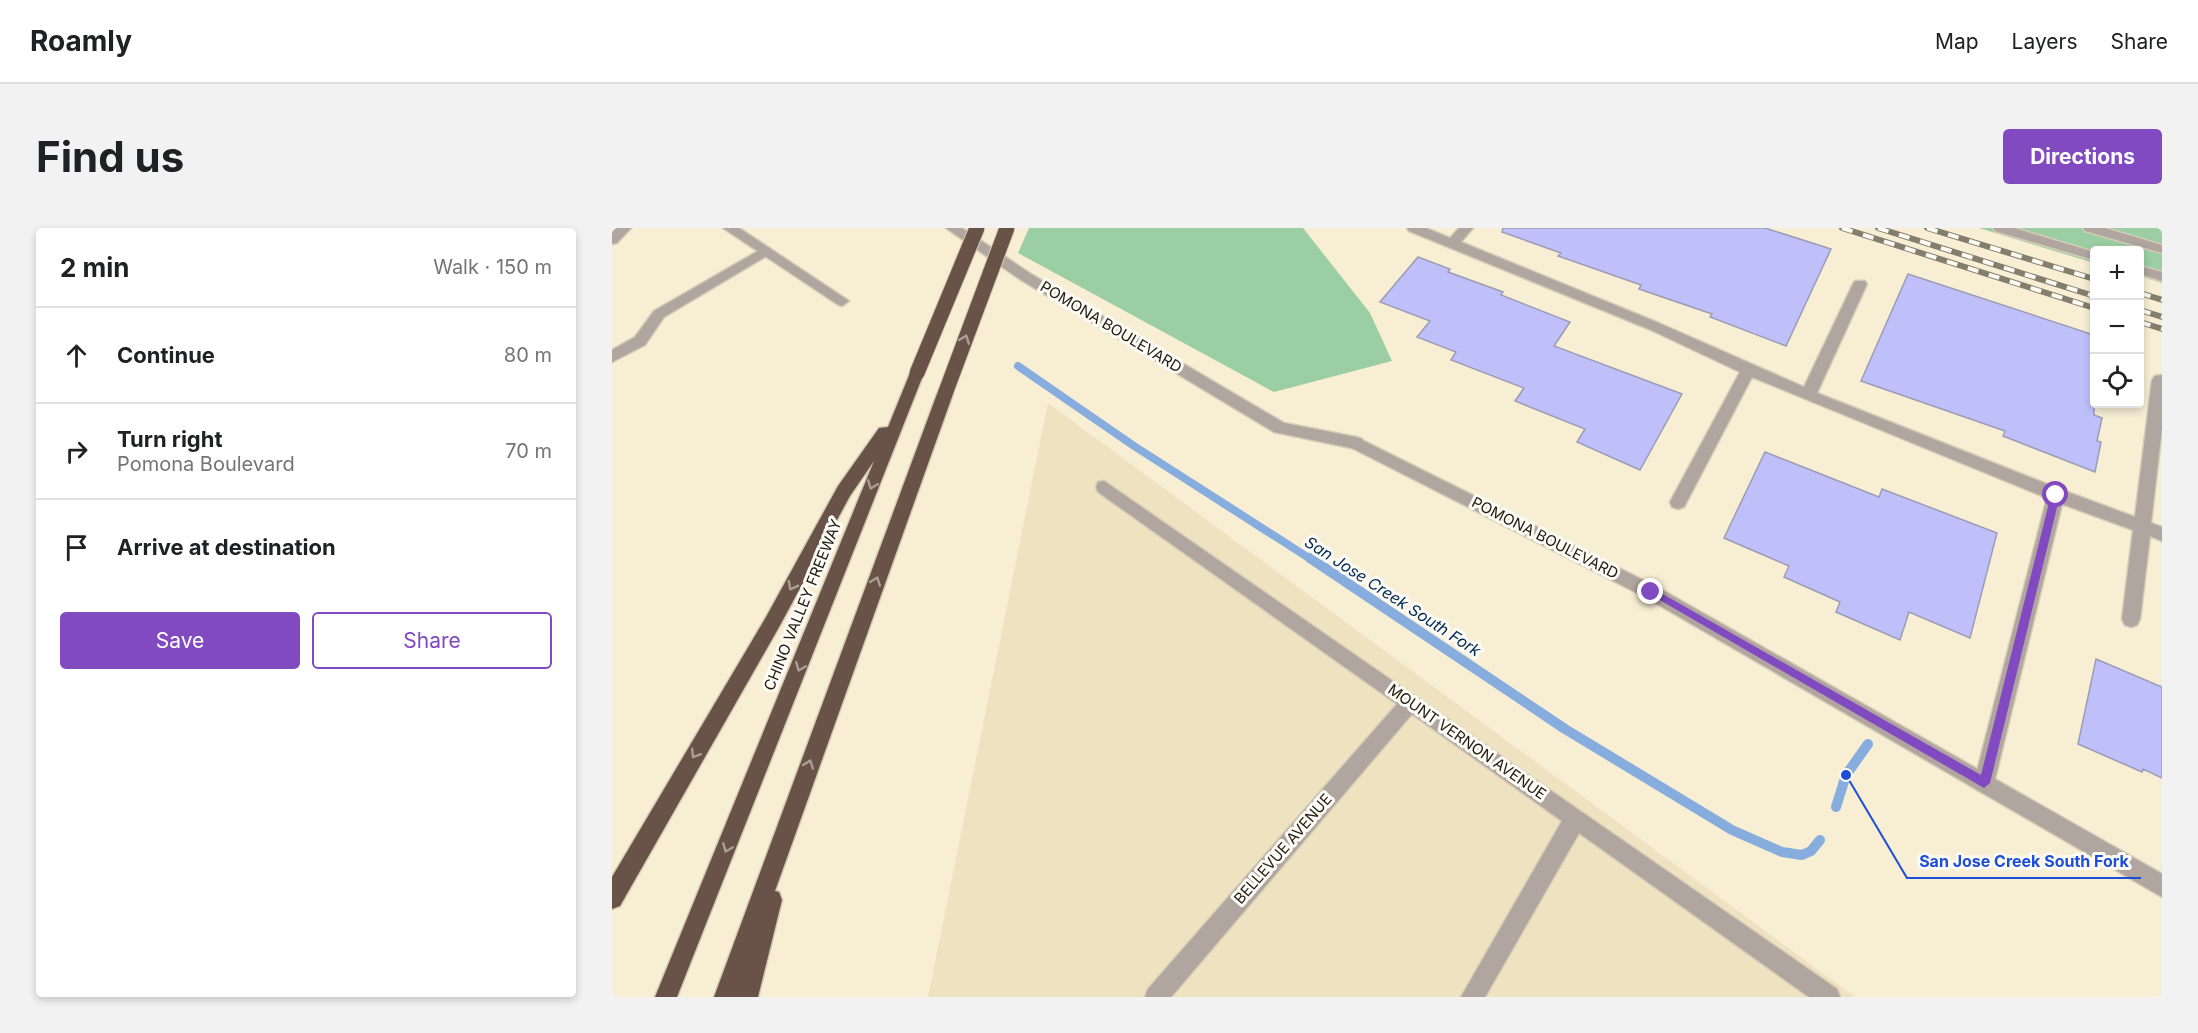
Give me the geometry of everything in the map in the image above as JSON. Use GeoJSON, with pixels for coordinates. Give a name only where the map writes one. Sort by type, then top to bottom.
{"type":"FeatureCollection","features":[{"type":"Feature","properties":{"kind":"highway","name":"CHINO VALLEY FREEWAY"},"geometry":{"type":"LineString","coordinates":[[666,997],[900,411],[977,228]]}},
{"type":"Feature","properties":{"kind":"highway"},"geometry":{"type":"LineString","coordinates":[[725,997],[1007,228]]}},
{"type":"Feature","properties":{"kind":"highway"},"geometry":{"type":"LineString","coordinates":[[612,898],[772,623],[844,490],[900,411]]}},
{"type":"Feature","properties":{"kind":"highway"},"geometry":{"type":"LineString","coordinates":[[747,997],[797,796]]}},
{"type":"Feature","properties":{"kind":"street"},"geometry":{"type":"LineString","coordinates":[[612,240],[624,228]]}},
{"type":"Feature","properties":{"kind":"street"},"geometry":{"type":"LineString","coordinates":[[729,228],[842,301]]}},
{"type":"Feature","properties":{"kind":"street","name":"POMONA BOULEVARD"},"geometry":{"type":"LineString","coordinates":[[953,228],[1026,277],[1281,428],[1356,443],[1651,592],[2162,886]]}},
{"type":"Feature","properties":{"kind":"street"},"geometry":{"type":"LineString","coordinates":[[1414,228],[1656,327],[1808,395],[2056,495],[2162,534]]}},
{"type":"Feature","properties":{"kind":"street"},"geometry":{"type":"LineString","coordinates":[[1454,243],[1466,228]]}},
{"type":"Feature","properties":{"kind":"street"},"geometry":{"type":"LineString","coordinates":[[2000,228],[2090,255]]}},
{"type":"Feature","properties":{"kind":"street"},"geometry":{"type":"LineString","coordinates":[[2090,228],[2162,249]]}},
{"type":"Feature","properties":{"kind":"street"},"geometry":{"type":"LineString","coordinates":[[612,357],[640,340],[659,314],[765,251]]}},
{"type":"Feature","properties":{"kind":"street"},"geometry":{"type":"LineString","coordinates":[[2144,272],[2162,277]]}},
{"type":"Feature","properties":{"kind":"street"},"geometry":{"type":"LineString","coordinates":[[1808,395],[1860,284]]}},
{"type":"Feature","properties":{"kind":"street"},"geometry":{"type":"LineString","coordinates":[[1678,502],[1748,370]]}},
{"type":"Feature","properties":{"kind":"street"},"geometry":{"type":"LineString","coordinates":[[2131,619],[2160,380]]}},
{"type":"Feature","properties":{"kind":"street","name":"MOUNT VERNON AVENUE"},"geometry":{"type":"LineString","coordinates":[[1104,487],[1829,997]]}},
{"type":"Feature","properties":{"kind":"street"},"geometry":{"type":"LineString","coordinates":[[1984,783],[2056,495]]}},
{"type":"Feature","properties":{"kind":"street","name":"BELLEVUE AVENUE"},"geometry":{"type":"LineString","coordinates":[[1156,997],[1410,702]]}},
{"type":"Feature","properties":{"kind":"street"},"geometry":{"type":"LineString","coordinates":[[1472,997],[1576,818]]}},
{"type":"Feature","properties":{"kind":"shaded area"},"geometry":{"type":"Polygon","coordinates":[[[1048,403],[1855,997],[928,997],[1048,403]]]}},
{"type":"Feature","properties":{"kind":"green space"},"geometry":{"type":"Polygon","coordinates":[[[1029,228],[1303,228],[1370,313],[1392,361],[1274,392],[1018,253],[1029,228]]]}},
{"type":"Feature","properties":{"kind":"green space"},"geometry":{"type":"Polygon","coordinates":[[[1979,228],[2162,228],[2162,283],[2144,277],[2144,246],[2090,246],[2090,262],[1979,228]]]}},
{"type":"Feature","properties":{"kind":"building"},"geometry":{"type":"Polygon","coordinates":[[[1503,228],[1765,228],[1831,249],[1786,346],[1710,317],[1712,314],[1639,289],[1641,285],[1558,256],[1561,253],[1502,232],[1503,228]]]}},
{"type":"Feature","properties":{"kind":"building"},"geometry":{"type":"Polygon","coordinates":[[[1418,257],[1450,269],[1448,272],[1503,292],[1501,295],[1570,322],[1554,346],[1682,394],[1640,470],[1577,442],[1585,429],[1515,401],[1524,388],[1451,360],[1456,352],[1417,337],[1430,321],[1380,302],[1418,257]]]}},
{"type":"Feature","properties":{"kind":"building"},"geometry":{"type":"Polygon","coordinates":[[[1908,274],[2090,334],[2090,408],[2094,408],[2094,415],[2102,418],[2097,441],[2101,442],[2095,472],[2003,436],[2005,431],[1861,381],[1908,274]]]}},
{"type":"Feature","properties":{"kind":"building"},"geometry":{"type":"Polygon","coordinates":[[[1765,452],[1879,497],[1882,489],[1997,533],[1970,638],[1909,612],[1900,640],[1836,612],[1840,602],[1784,577],[1789,566],[1724,538],[1765,452]]]}},
{"type":"Feature","properties":{"kind":"building"},"geometry":{"type":"Polygon","coordinates":[[[2096,659],[2162,687],[2162,778],[2143,769],[2142,772],[2078,744],[2096,659]]]}},
{"type":"Feature","properties":{"kind":"waterway","name":"San Jose Creek South Fork"},"geometry":{"type":"LineString","coordinates":[[1018,366],[1134,446],[1312,560]]}},
{"type":"Feature","properties":{"kind":"waterway","name":"San Jose Creek South Fork"},"geometry":{"type":"LineString","coordinates":[[1310,558],[1565,729],[1732,830],[1782,852],[1802,855],[1811,851],[1820,840]]}},
{"type":"Feature","properties":{"kind":"waterway","name":"San Jose Creek South Fork"},"geometry":{"type":"LineString","coordinates":[[1836,807],[1846,775],[1868,744]]}},
{"type":"Feature","properties":{"kind":"railway"},"geometry":{"type":"LineString","coordinates":[[1842,228],[2090,307]]}},
{"type":"Feature","properties":{"kind":"railway"},"geometry":{"type":"LineString","coordinates":[[1878,228],[2090,295]]}},
{"type":"Feature","properties":{"kind":"railway"},"geometry":{"type":"LineString","coordinates":[[1927,228],[2090,278]]}},
{"type":"Feature","properties":{"kind":"railway"},"geometry":{"type":"LineString","coordinates":[[2144,294],[2162,300]]}},
{"type":"Feature","properties":{"kind":"railway"},"geometry":{"type":"LineString","coordinates":[[2144,311],[2162,317]]}},
{"type":"Feature","properties":{"kind":"railway"},"geometry":{"type":"LineString","coordinates":[[2144,323],[2162,329]]}},
{"type":"Feature","properties":{"kind":"place","name":"San Jose Creek South Fork"},"geometry":{"type":"Point","coordinates":[1846,775]}},
{"type":"Feature","properties":{"kind":"route"},"geometry":{"type":"LineString","coordinates":[[1651,592],[1984,783],[2056,495]]}}]}
